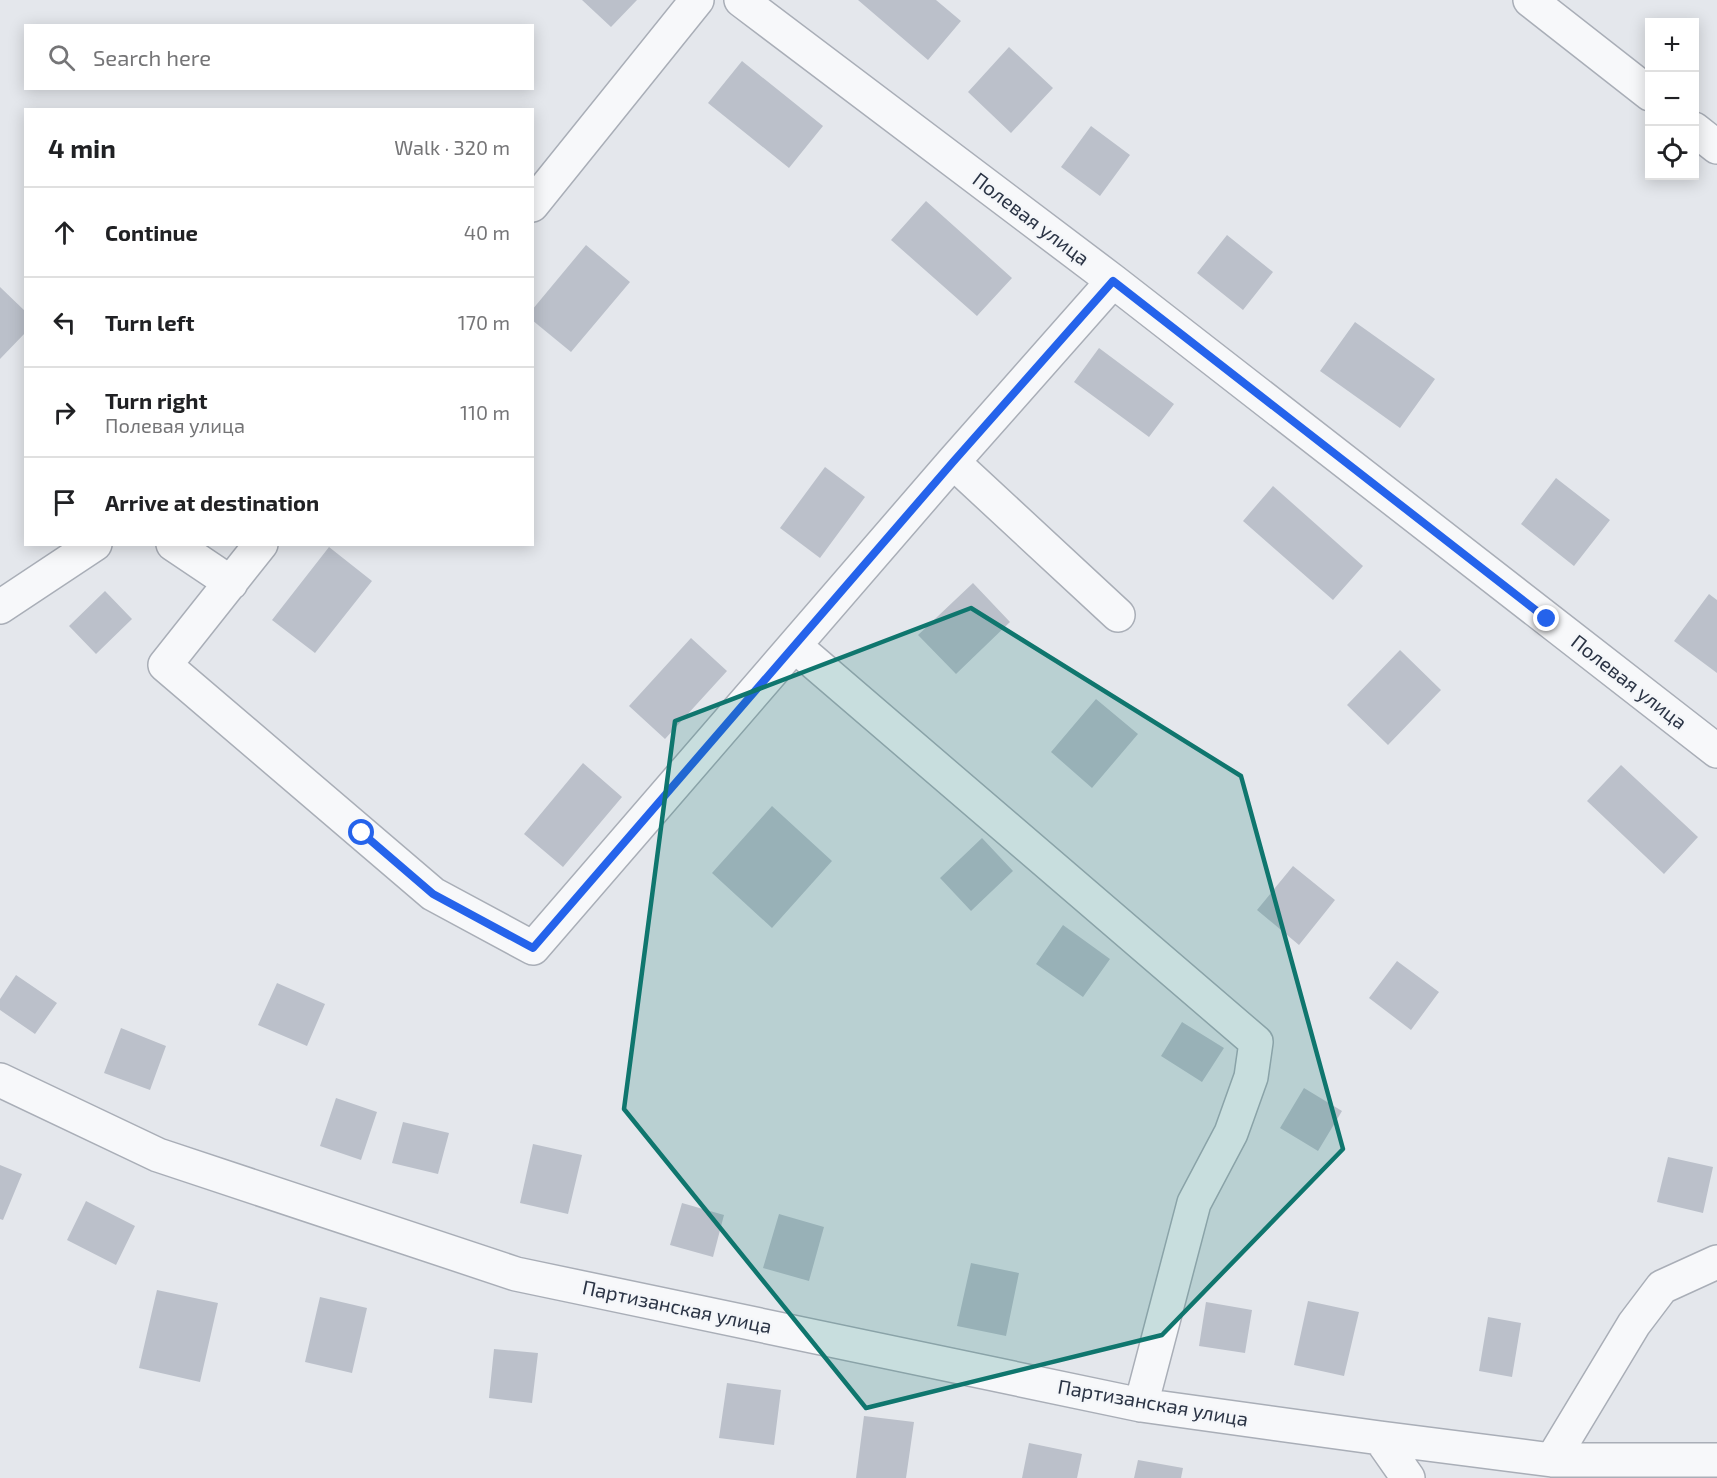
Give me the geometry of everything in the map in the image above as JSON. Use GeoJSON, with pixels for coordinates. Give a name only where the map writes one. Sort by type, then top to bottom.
{"type":"FeatureCollection","features":[{"type":"Feature","properties":{"kind":"street"},"geometry":{"type":"LineString","coordinates":[[534,204],[697,0]]}},
{"type":"Feature","properties":{"kind":"street","name":"Полевая улица"},"geometry":{"type":"LineString","coordinates":[[741,0],[1113,281],[1717,751]]}},
{"type":"Feature","properties":{"kind":"street"},"geometry":{"type":"LineString","coordinates":[[1530,0],[1645,90]]}},
{"type":"Feature","properties":{"kind":"street"},"geometry":{"type":"LineString","coordinates":[[1699,132],[1717,147]]}},
{"type":"Feature","properties":{"kind":"street"},"geometry":{"type":"LineString","coordinates":[[259,546],[165,665],[433,894],[533,948],[953,462],[1113,281]]}},
{"type":"Feature","properties":{"kind":"street"},"geometry":{"type":"LineString","coordinates":[[953,462],[1118,615]]}},
{"type":"Feature","properties":{"kind":"street"},"geometry":{"type":"LineString","coordinates":[[0,607],[92,546]]}},
{"type":"Feature","properties":{"kind":"street"},"geometry":{"type":"LineString","coordinates":[[176,546],[231,583]]}},
{"type":"Feature","properties":{"kind":"street"},"geometry":{"type":"LineString","coordinates":[[795,646],[1256,1042],[1251,1077],[1231,1133],[1194,1203],[1141,1405]]}},
{"type":"Feature","properties":{"kind":"street","name":"Партизанская улица"},"geometry":{"type":"LineString","coordinates":[[0,1080],[158,1155],[516,1274],[1141,1405],[1552,1460],[1717,1460]]}},
{"type":"Feature","properties":{"kind":"street"},"geometry":{"type":"LineString","coordinates":[[1552,1460],[1634,1324],[1662,1287],[1717,1262]]}},
{"type":"Feature","properties":{"kind":"street"},"geometry":{"type":"LineString","coordinates":[[1380,1438],[1408,1478]]}},
{"type":"Feature","properties":{"kind":"highlighted area"},"geometry":{"type":"Polygon","coordinates":[[[971,608],[1241,776],[1343,1149],[1162,1335],[866,1408],[624,1109],[675,721],[971,608]]]}},
{"type":"Feature","properties":{"kind":"building"},"geometry":{"type":"Polygon","coordinates":[[[582,0],[637,0],[611,27],[582,0]]]}},
{"type":"Feature","properties":{"kind":"building"},"geometry":{"type":"Polygon","coordinates":[[[858,0],[936,0],[961,21],[928,60],[858,0]]]}},
{"type":"Feature","properties":{"kind":"building"},"geometry":{"type":"Polygon","coordinates":[[[1009,47],[1053,88],[1011,133],[968,92],[1009,47]]]}},
{"type":"Feature","properties":{"kind":"building"},"geometry":{"type":"Polygon","coordinates":[[[742,61],[823,126],[789,168],[708,103],[742,61]]]}},
{"type":"Feature","properties":{"kind":"building"},"geometry":{"type":"Polygon","coordinates":[[[1091,126],[1130,155],[1100,196],[1061,167],[1091,126]]]}},
{"type":"Feature","properties":{"kind":"building"},"geometry":{"type":"Polygon","coordinates":[[[926,201],[1012,278],[977,316],[891,240],[926,201]]]}},
{"type":"Feature","properties":{"kind":"building"},"geometry":{"type":"Polygon","coordinates":[[[1227,235],[1273,272],[1243,310],[1197,273],[1227,235]]]}},
{"type":"Feature","properties":{"kind":"building"},"geometry":{"type":"Polygon","coordinates":[[[586,245],[630,282],[571,352],[534,322],[534,308],[586,245]]]}},
{"type":"Feature","properties":{"kind":"building"},"geometry":{"type":"Polygon","coordinates":[[[0,287],[24,310],[24,334],[0,359],[0,287]]]}},
{"type":"Feature","properties":{"kind":"building"},"geometry":{"type":"Polygon","coordinates":[[[1355,322],[1435,379],[1400,428],[1320,371],[1355,322]]]}},
{"type":"Feature","properties":{"kind":"building"},"geometry":{"type":"Polygon","coordinates":[[[1099,348],[1174,404],[1149,437],[1074,382],[1099,348]]]}},
{"type":"Feature","properties":{"kind":"building"},"geometry":{"type":"Polygon","coordinates":[[[825,467],[865,497],[820,558],[780,528],[825,467]]]}},
{"type":"Feature","properties":{"kind":"building"},"geometry":{"type":"Polygon","coordinates":[[[1556,478],[1610,520],[1574,566],[1521,524],[1556,478]]]}},
{"type":"Feature","properties":{"kind":"building"},"geometry":{"type":"Polygon","coordinates":[[[1273,486],[1363,566],[1333,600],[1243,521],[1273,486]]]}},
{"type":"Feature","properties":{"kind":"building"},"geometry":{"type":"Polygon","coordinates":[[[329,547],[372,581],[315,653],[272,620],[329,547]]]}},
{"type":"Feature","properties":{"kind":"building"},"geometry":{"type":"Polygon","coordinates":[[[973,583],[1010,622],[956,674],[918,635],[973,583]]]}},
{"type":"Feature","properties":{"kind":"building"},"geometry":{"type":"Polygon","coordinates":[[[105,591],[132,619],[96,654],[69,626],[105,591]]]}},
{"type":"Feature","properties":{"kind":"building"},"geometry":{"type":"Polygon","coordinates":[[[1709,594],[1717,600],[1717,673],[1674,641],[1709,594]]]}},
{"type":"Feature","properties":{"kind":"building"},"geometry":{"type":"Polygon","coordinates":[[[691,638],[727,671],[665,739],[629,706],[691,638]]]}},
{"type":"Feature","properties":{"kind":"building"},"geometry":{"type":"Polygon","coordinates":[[[1400,650],[1441,690],[1388,745],[1347,705],[1400,650]]]}},
{"type":"Feature","properties":{"kind":"building"},"geometry":{"type":"Polygon","coordinates":[[[1096,699],[1138,734],[1092,788],[1051,752],[1096,699]]]}},
{"type":"Feature","properties":{"kind":"building"},"geometry":{"type":"Polygon","coordinates":[[[583,763],[622,797],[563,867],[524,834],[583,763]]]}},
{"type":"Feature","properties":{"kind":"building"},"geometry":{"type":"Polygon","coordinates":[[[1621,765],[1698,837],[1664,874],[1587,801],[1621,765]]]}},
{"type":"Feature","properties":{"kind":"building"},"geometry":{"type":"Polygon","coordinates":[[[772,806],[832,861],[772,928],[712,873],[772,806]]]}},
{"type":"Feature","properties":{"kind":"building"},"geometry":{"type":"Polygon","coordinates":[[[982,838],[1013,871],[971,911],[940,878],[982,838]]]}},
{"type":"Feature","properties":{"kind":"building"},"geometry":{"type":"Polygon","coordinates":[[[1293,866],[1335,900],[1299,945],[1257,910],[1293,866]]]}},
{"type":"Feature","properties":{"kind":"building"},"geometry":{"type":"Polygon","coordinates":[[[1063,925],[1110,959],[1083,997],[1036,964],[1063,925]]]}},
{"type":"Feature","properties":{"kind":"building"},"geometry":{"type":"Polygon","coordinates":[[[1397,961],[1439,992],[1411,1030],[1369,998],[1397,961]]]}},
{"type":"Feature","properties":{"kind":"building"},"geometry":{"type":"Polygon","coordinates":[[[16,975],[57,1003],[35,1034],[0,1010],[0,999],[16,975]]]}},
{"type":"Feature","properties":{"kind":"building"},"geometry":{"type":"Polygon","coordinates":[[[277,983],[325,1004],[307,1046],[258,1025],[277,983]]]}},
{"type":"Feature","properties":{"kind":"building"},"geometry":{"type":"Polygon","coordinates":[[[1182,1022],[1224,1048],[1202,1082],[1161,1056],[1182,1022]]]}},
{"type":"Feature","properties":{"kind":"building"},"geometry":{"type":"Polygon","coordinates":[[[121,1028],[166,1046],[150,1090],[104,1073],[121,1028]]]}},
{"type":"Feature","properties":{"kind":"building"},"geometry":{"type":"Polygon","coordinates":[[[1304,1088],[1342,1111],[1318,1151],[1280,1128],[1304,1088]]]}},
{"type":"Feature","properties":{"kind":"building"},"geometry":{"type":"Polygon","coordinates":[[[336,1098],[377,1112],[361,1160],[320,1146],[336,1098]]]}},
{"type":"Feature","properties":{"kind":"building"},"geometry":{"type":"Polygon","coordinates":[[[403,1122],[449,1133],[438,1174],[392,1163],[403,1122]]]}},
{"type":"Feature","properties":{"kind":"building"},"geometry":{"type":"Polygon","coordinates":[[[533,1144],[582,1155],[568,1214],[520,1203],[533,1144]]]}},
{"type":"Feature","properties":{"kind":"building"},"geometry":{"type":"Polygon","coordinates":[[[1668,1157],[1713,1167],[1703,1213],[1657,1202],[1668,1157]]]}},
{"type":"Feature","properties":{"kind":"building"},"geometry":{"type":"Polygon","coordinates":[[[0,1165],[22,1174],[3,1220],[0,1219],[0,1165]]]}},
{"type":"Feature","properties":{"kind":"building"},"geometry":{"type":"Polygon","coordinates":[[[86,1201],[135,1226],[116,1265],[67,1240],[86,1201]]]}},
{"type":"Feature","properties":{"kind":"building"},"geometry":{"type":"Polygon","coordinates":[[[682,1203],[724,1215],[713,1257],[670,1245],[682,1203]]]}},
{"type":"Feature","properties":{"kind":"building"},"geometry":{"type":"Polygon","coordinates":[[[779,1214],[824,1227],[809,1281],[763,1268],[779,1214]]]}},
{"type":"Feature","properties":{"kind":"building"},"geometry":{"type":"Polygon","coordinates":[[[971,1263],[1019,1273],[1006,1336],[957,1326],[971,1263]]]}},
{"type":"Feature","properties":{"kind":"building"},"geometry":{"type":"Polygon","coordinates":[[[157,1290],[218,1303],[200,1382],[139,1368],[157,1290]]]}},
{"type":"Feature","properties":{"kind":"building"},"geometry":{"type":"Polygon","coordinates":[[[320,1297],[367,1308],[352,1373],[305,1362],[320,1297]]]}},
{"type":"Feature","properties":{"kind":"building"},"geometry":{"type":"Polygon","coordinates":[[[1308,1301],[1359,1312],[1344,1376],[1294,1365],[1308,1301]]]}},
{"type":"Feature","properties":{"kind":"building"},"geometry":{"type":"Polygon","coordinates":[[[1206,1302],[1252,1310],[1245,1353],[1199,1346],[1206,1302]]]}},
{"type":"Feature","properties":{"kind":"building"},"geometry":{"type":"Polygon","coordinates":[[[1488,1317],[1521,1323],[1512,1377],[1479,1371],[1488,1317]]]}},
{"type":"Feature","properties":{"kind":"building"},"geometry":{"type":"Polygon","coordinates":[[[494,1349],[538,1353],[532,1403],[489,1398],[494,1349]]]}},
{"type":"Feature","properties":{"kind":"building"},"geometry":{"type":"Polygon","coordinates":[[[727,1383],[781,1390],[774,1445],[719,1438],[727,1383]]]}},
{"type":"Feature","properties":{"kind":"building"},"geometry":{"type":"Polygon","coordinates":[[[864,1416],[914,1422],[906,1478],[856,1478],[864,1416]]]}},
{"type":"Feature","properties":{"kind":"building"},"geometry":{"type":"Polygon","coordinates":[[[1029,1443],[1082,1454],[1077,1478],[1022,1478],[1029,1443]]]}},
{"type":"Feature","properties":{"kind":"building"},"geometry":{"type":"Polygon","coordinates":[[[1138,1460],[1183,1468],[1181,1478],[1134,1478],[1138,1460]]]}},
{"type":"Feature","properties":{"kind":"route"},"geometry":{"type":"LineString","coordinates":[[362,833],[433,894],[533,948],[953,462],[1113,281],[1547,619]]}}]}
